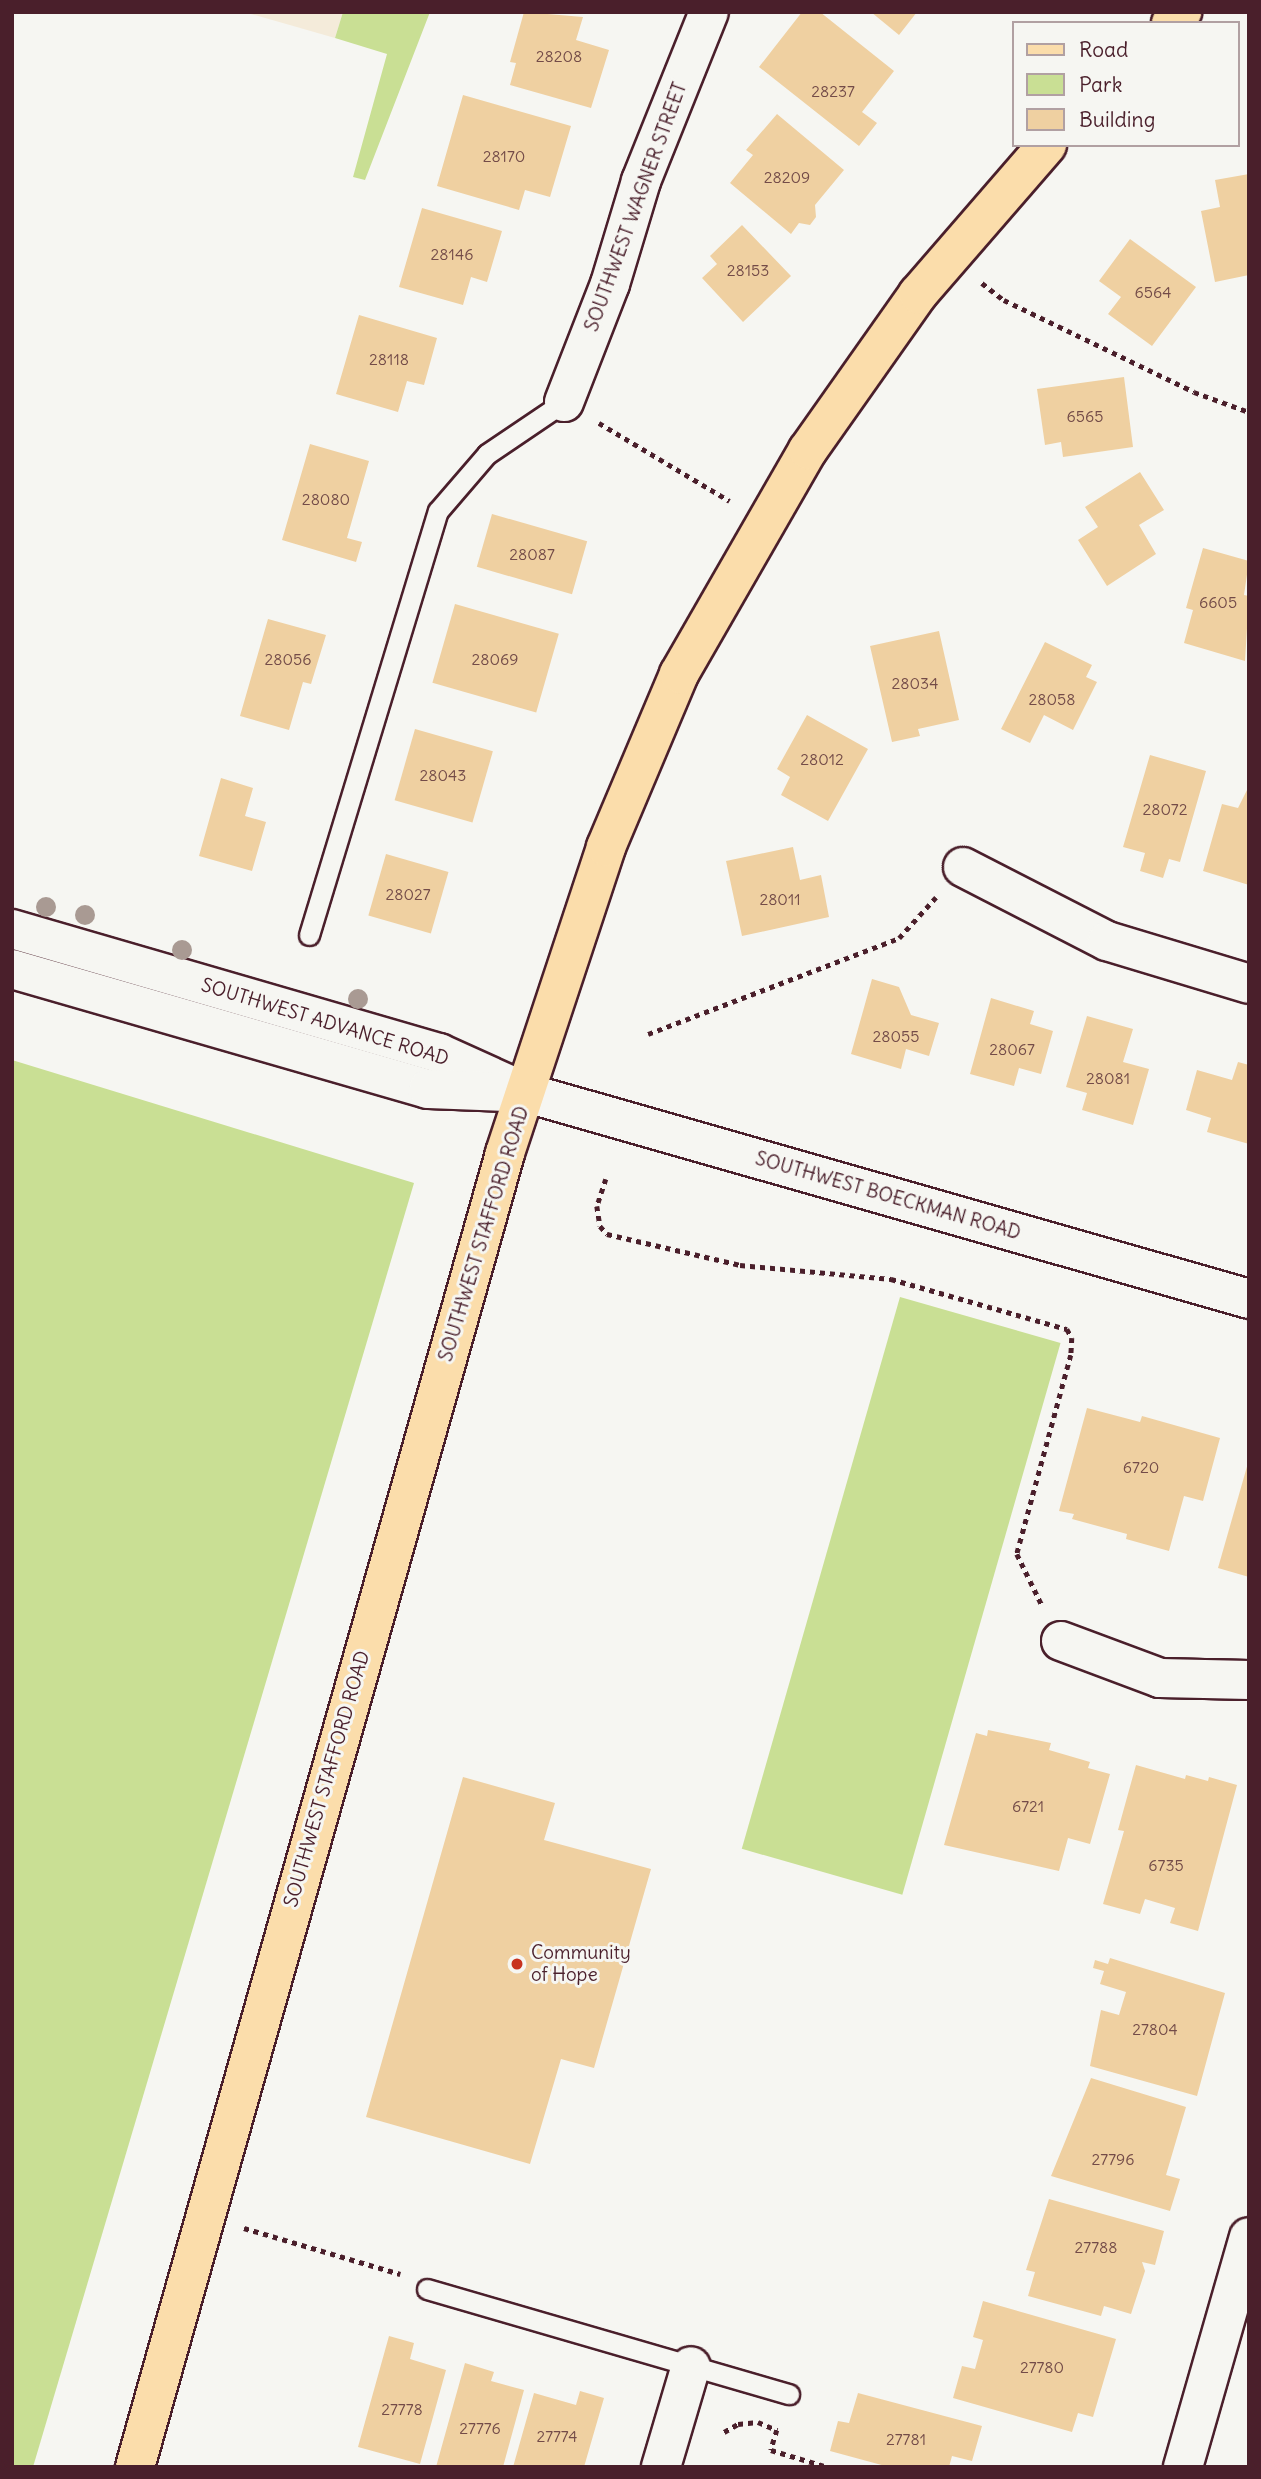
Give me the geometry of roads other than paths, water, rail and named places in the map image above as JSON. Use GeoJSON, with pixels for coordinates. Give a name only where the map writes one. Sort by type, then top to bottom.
{"type":"FeatureCollection","features":[{"type":"Feature","properties":{"kind":"main road","name":"SOUTHWEST STAFFORD ROAD"},"geometry":{"type":"LineString","coordinates":[[135,2467],[342,1723],[505,1153],[527,1093],[575,934],[657,723],[703,628],[764,521],[869,358],[947,258],[1045,147]]}},
{"type":"Feature","properties":{"kind":"street","name":"SOUTHWEST WAGNER STREET"},"geometry":{"type":"LineString","coordinates":[[564,402],[610,284],[641,181],[709,12]]}},
{"type":"Feature","properties":{"kind":"street"},"geometry":{"type":"LineString","coordinates":[[963,867],[1107,941],[1249,984]]}},
{"type":"Feature","properties":{"kind":"street","name":"SOUTHWEST ADVANCE ROAD"},"geometry":{"type":"LineString","coordinates":[[12,929],[439,1053],[527,1093]]}},
{"type":"Feature","properties":{"kind":"street","name":"SOUTHWEST ADVANCE ROAD"},"geometry":{"type":"LineString","coordinates":[[12,969],[428,1089],[527,1093]]}},
{"type":"Feature","properties":{"kind":"street","name":"SOUTHWEST BOECKMAN ROAD"},"geometry":{"type":"LineString","coordinates":[[527,1093],[1249,1299]]}},
{"type":"Feature","properties":{"kind":"street"},"geometry":{"type":"LineString","coordinates":[[1061,1641],[1160,1678],[1249,1680]]}},
{"type":"Feature","properties":{"kind":"street"},"geometry":{"type":"LineString","coordinates":[[1183,2467],[1249,2237]]}},
{"type":"Feature","properties":{"kind":"street"},"geometry":{"type":"LineString","coordinates":[[662,2467],[691,2366]]}},
{"type":"Feature","properties":{"kind":"lane"},"geometry":{"type":"LineString","coordinates":[[309,935],[438,511],[487,454],[564,402]]}},
{"type":"Feature","properties":{"kind":"lane"},"geometry":{"type":"LineString","coordinates":[[427,2289],[789,2394]]}},
{"type":"Feature","properties":{"kind":"place","name":"Community of Hope"},"geometry":{"type":"Point","coordinates":[517,1964]}}]}
